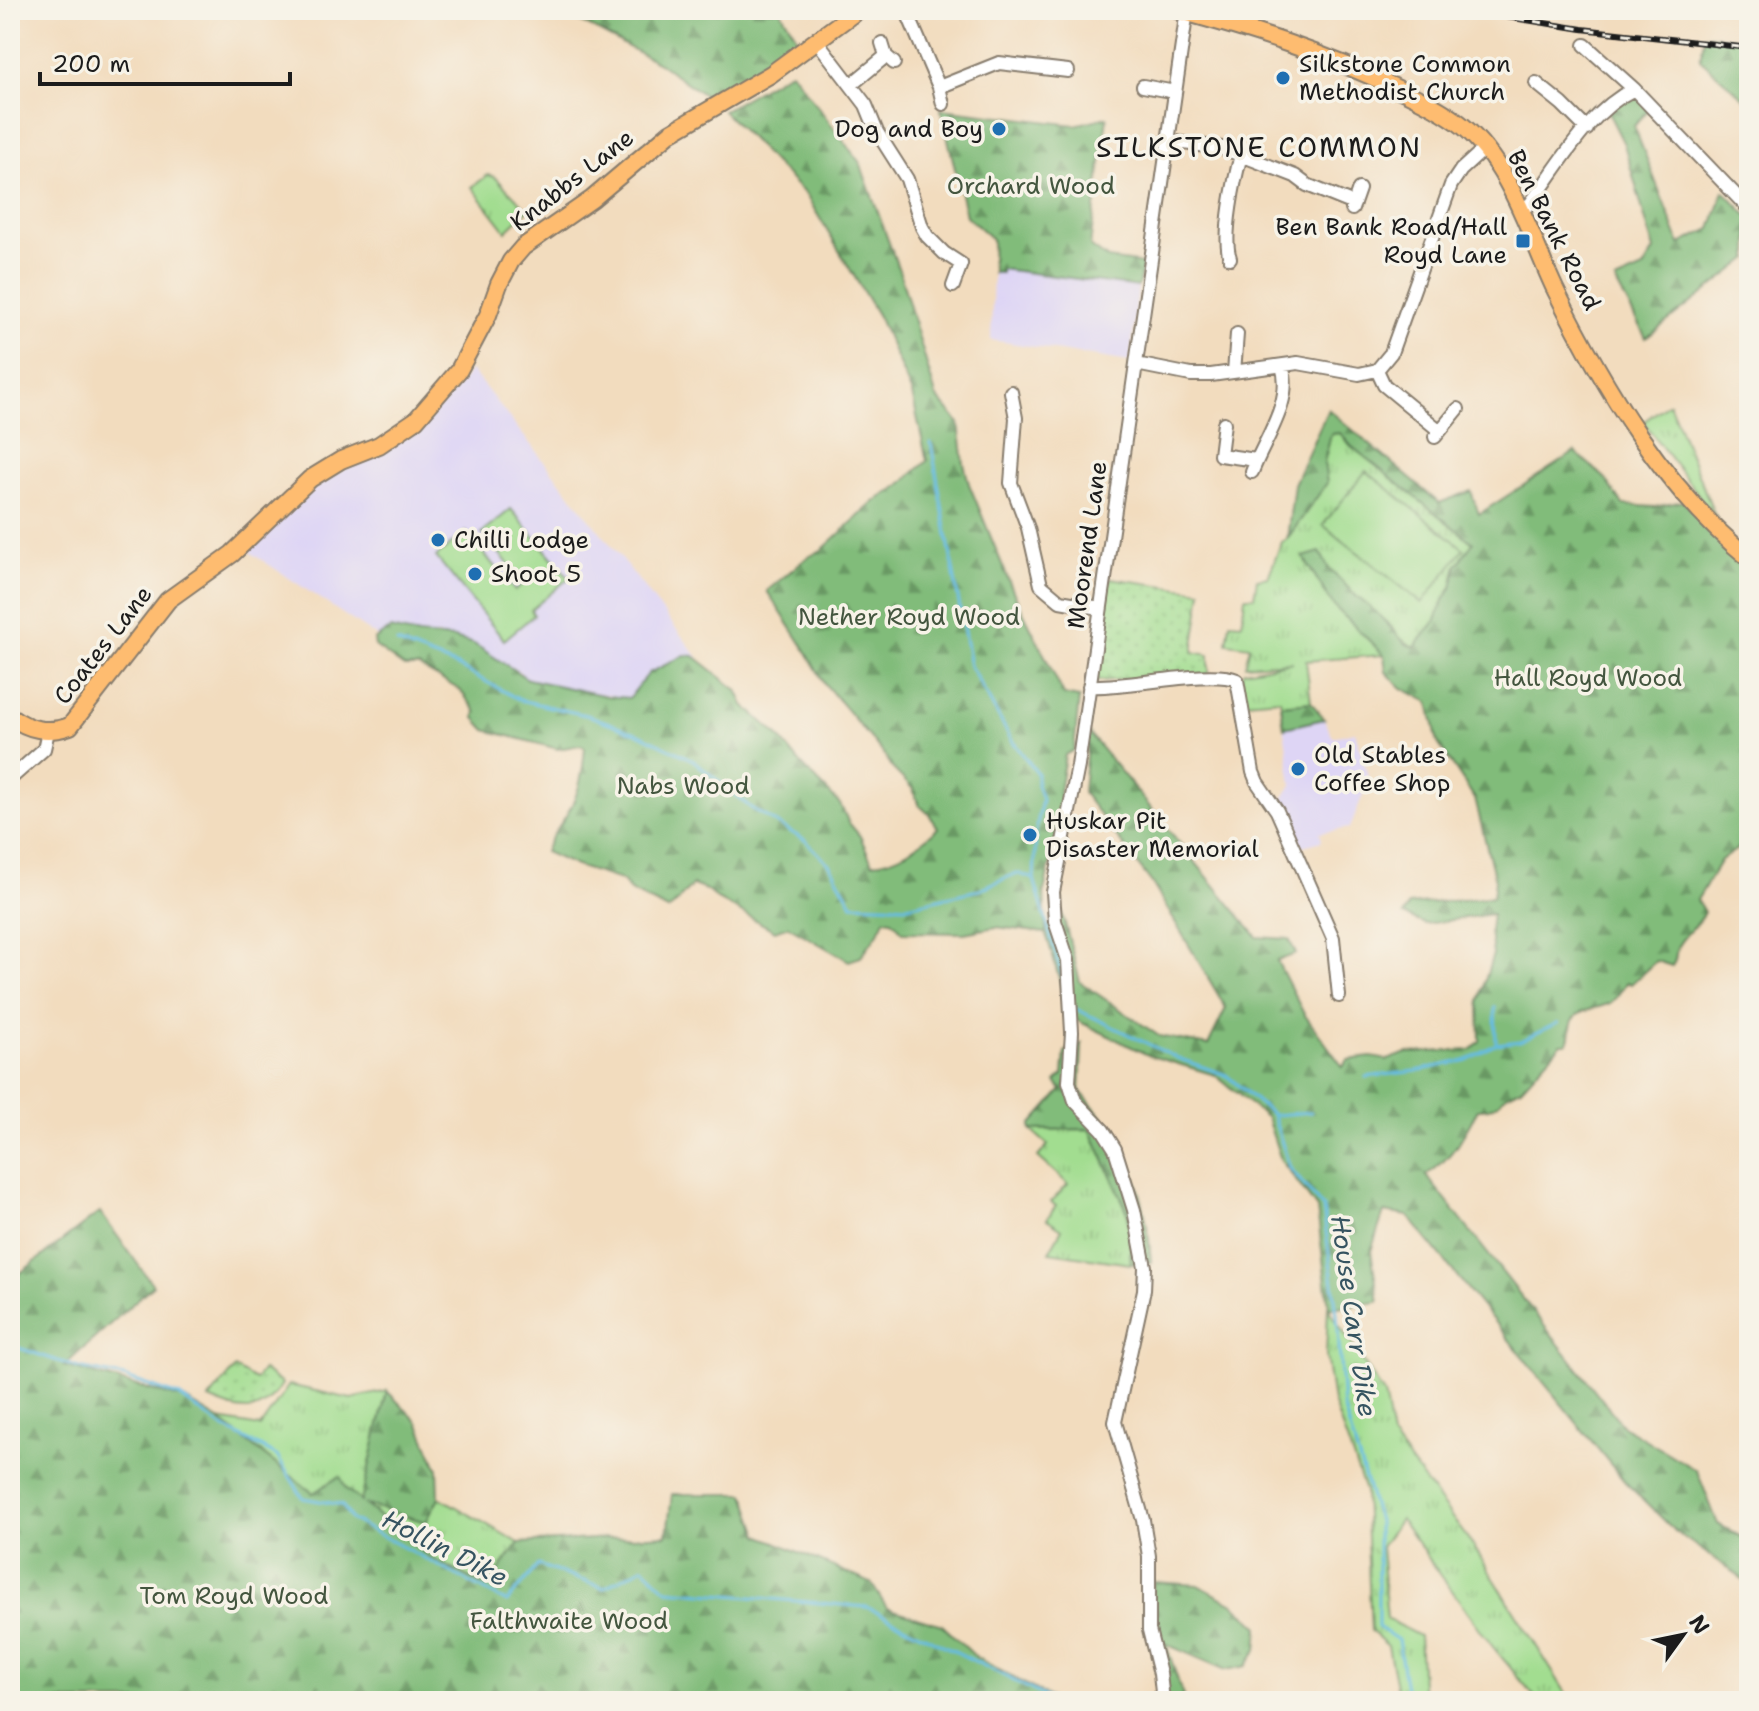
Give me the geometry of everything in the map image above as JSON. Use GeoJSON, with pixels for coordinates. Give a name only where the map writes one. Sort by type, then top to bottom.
{"type":"FeatureCollection","features":[{"type":"Feature","properties":{"kind":"main road","name":"Knabbs Lane"},"geometry":{"type":"LineString","coordinates":[[226,558],[310,479],[341,460],[379,445],[416,420],[459,370],[488,315],[499,284],[511,261],[523,247],[592,199],[670,133],[771,74],[858,10]]}},
{"type":"Feature","properties":{"kind":"main road","name":"Ben Bank Road"},"geometry":{"type":"LineString","coordinates":[[1184,11],[1339,60],[1439,110],[1461,125],[1496,164],[1570,316],[1635,427],[1700,514],[1749,558]]}},
{"type":"Feature","properties":{"kind":"main road","name":"Coates Lane"},"geometry":{"type":"LineString","coordinates":[[10,716],[34,729],[48,731],[70,726],[158,609],[226,558]]}},
{"type":"Feature","properties":{"kind":"street"},"geometry":{"type":"LineString","coordinates":[[906,10],[939,87],[943,104]]}},
{"type":"Feature","properties":{"kind":"street","name":"Moorend Lane"},"geometry":{"type":"LineString","coordinates":[[1163,1701],[1149,1630],[1149,1556],[1143,1520],[1115,1422],[1144,1290],[1145,1267],[1134,1210],[1115,1149],[1103,1130],[1075,1101],[1069,1082],[1072,1032],[1068,960],[1055,921],[1053,892],[1076,778],[1184,11]]}},
{"type":"Feature","properties":{"kind":"street"},"geometry":{"type":"LineString","coordinates":[[817,41],[866,105],[877,132],[907,179],[927,236],[944,253],[976,271]]}},
{"type":"Feature","properties":{"kind":"street"},"geometry":{"type":"LineString","coordinates":[[1585,45],[1634,89],[1749,209]]}},
{"type":"Feature","properties":{"kind":"street"},"geometry":{"type":"LineString","coordinates":[[852,84],[887,54]]}},
{"type":"Feature","properties":{"kind":"street"},"geometry":{"type":"LineString","coordinates":[[939,87],[999,63],[1068,71]]}},
{"type":"Feature","properties":{"kind":"street"},"geometry":{"type":"LineString","coordinates":[[1143,86],[1175,92]]}},
{"type":"Feature","properties":{"kind":"street"},"geometry":{"type":"LineString","coordinates":[[1544,86],[1587,129]]}},
{"type":"Feature","properties":{"kind":"street"},"geometry":{"type":"LineString","coordinates":[[1520,210],[1530,204],[1587,129],[1619,97],[1634,89]]}},
{"type":"Feature","properties":{"kind":"street"},"geometry":{"type":"LineString","coordinates":[[1168,141],[1222,148],[1295,176],[1352,208],[1359,189]]}},
{"type":"Feature","properties":{"kind":"street"},"geometry":{"type":"LineString","coordinates":[[1136,364],[1191,375],[1310,364],[1359,374],[1377,370],[1391,353],[1451,185],[1461,170],[1484,149]]}},
{"type":"Feature","properties":{"kind":"street"},"geometry":{"type":"LineString","coordinates":[[1230,258],[1229,233],[1241,155]]}},
{"type":"Feature","properties":{"kind":"street"},"geometry":{"type":"LineString","coordinates":[[953,286],[961,264]]}},
{"type":"Feature","properties":{"kind":"street"},"geometry":{"type":"LineString","coordinates":[[1234,372],[1237,334]]}},
{"type":"Feature","properties":{"kind":"street"},"geometry":{"type":"LineString","coordinates":[[1224,423],[1220,455],[1254,466],[1282,402],[1282,366]]}},
{"type":"Feature","properties":{"kind":"street"},"geometry":{"type":"LineString","coordinates":[[1377,370],[1384,385],[1438,434],[1453,412]]}},
{"type":"Feature","properties":{"kind":"street"},"geometry":{"type":"LineString","coordinates":[[1011,392],[1016,418],[1011,483],[1028,528],[1041,585],[1060,601],[1100,608]]}},
{"type":"Feature","properties":{"kind":"street"},"geometry":{"type":"LineString","coordinates":[[1089,686],[1209,677],[1237,680],[1257,782],[1277,811],[1333,938],[1339,996]]}},
{"type":"Feature","properties":{"kind":"street"},"geometry":{"type":"LineString","coordinates":[[10,779],[44,749],[48,731]]}},
{"type":"Feature","properties":{"kind":"shaded area"},"geometry":{"type":"Polygon","coordinates":[[[1001,269],[1138,287],[1130,362],[991,340],[993,273],[1000,273],[1001,269]]]}},
{"type":"Feature","properties":{"kind":"shaded area"},"geometry":{"type":"Polygon","coordinates":[[[471,370],[701,661],[685,655],[649,673],[629,698],[548,685],[527,679],[492,656],[438,635],[390,629],[379,638],[244,548],[307,489],[422,427],[471,370]]]}},
{"type":"Feature","properties":{"kind":"shaded area"},"geometry":{"type":"Polygon","coordinates":[[[1324,719],[1333,737],[1355,732],[1369,779],[1350,828],[1320,833],[1322,841],[1299,847],[1280,804],[1292,785],[1284,728],[1324,719]]]}},
{"type":"Feature","properties":{"kind":"green space"},"geometry":{"type":"Polygon","coordinates":[[[530,10],[780,10],[802,45],[781,62],[711,100],[659,63],[579,21],[530,10]]]}},
{"type":"Feature","properties":{"kind":"green space"},"geometry":{"type":"Polygon","coordinates":[[[1705,35],[1749,39],[1749,103],[1700,59],[1705,35]]]}},
{"type":"Feature","properties":{"kind":"green space"},"geometry":{"type":"Polygon","coordinates":[[[791,71],[860,163],[900,273],[936,396],[959,423],[969,484],[1013,591],[1064,695],[1079,698],[1074,750],[1065,755],[1059,793],[1064,802],[1044,891],[1046,931],[1062,912],[1080,982],[1159,1036],[1208,1045],[1226,1008],[1152,883],[1083,793],[1088,732],[1257,937],[1289,939],[1296,954],[1277,961],[1304,1014],[1343,1067],[1348,1060],[1371,1057],[1388,1060],[1407,1053],[1471,1050],[1480,1041],[1479,1001],[1493,954],[1490,931],[1492,914],[1425,924],[1403,915],[1409,905],[1493,897],[1495,880],[1475,799],[1438,743],[1429,702],[1402,688],[1386,672],[1384,655],[1334,606],[1303,557],[1320,552],[1329,569],[1356,596],[1406,644],[1415,647],[1436,620],[1452,588],[1457,565],[1473,543],[1351,446],[1340,433],[1331,434],[1324,462],[1327,483],[1287,539],[1294,484],[1328,409],[1439,503],[1471,491],[1479,514],[1575,452],[1605,478],[1623,505],[1655,507],[1683,501],[1749,563],[1749,841],[1721,860],[1697,900],[1704,912],[1678,946],[1672,966],[1656,961],[1631,984],[1627,982],[1610,1003],[1577,1015],[1572,1022],[1567,1044],[1561,1044],[1521,1088],[1492,1107],[1478,1109],[1450,1154],[1426,1175],[1623,1426],[1697,1471],[1718,1524],[1749,1541],[1749,1587],[1739,1576],[1676,1532],[1625,1482],[1408,1216],[1384,1212],[1371,1251],[1379,1302],[1329,1308],[1317,1209],[1281,1160],[1267,1118],[1215,1075],[1148,1055],[1076,1020],[1063,992],[1046,933],[996,927],[964,933],[903,932],[892,920],[885,919],[861,957],[849,961],[788,926],[775,931],[693,885],[668,910],[630,891],[621,880],[576,866],[545,852],[575,798],[585,747],[558,749],[486,730],[475,718],[476,711],[460,690],[419,667],[404,667],[375,646],[374,640],[390,629],[454,638],[474,644],[528,679],[629,698],[649,673],[685,655],[694,656],[737,690],[744,705],[779,737],[840,804],[872,863],[907,852],[938,828],[919,805],[913,789],[892,768],[884,754],[824,683],[767,591],[805,559],[823,549],[874,502],[899,486],[927,461],[912,394],[879,318],[806,195],[723,111],[791,71]]]}},
{"type":"Feature","properties":{"kind":"green space"},"geometry":{"type":"Polygon","coordinates":[[[1634,89],[1651,107],[1634,126],[1680,244],[1711,229],[1724,191],[1749,217],[1749,258],[1646,338],[1615,281],[1643,269],[1654,250],[1624,144],[1606,108],[1634,89]]]}},
{"type":"Feature","properties":{"kind":"green space","name":"Orchard Wood"},"geometry":{"type":"Polygon","coordinates":[[[941,109],[1075,125],[1107,117],[1090,246],[1108,259],[1143,264],[1138,287],[1001,269],[1001,273],[993,273],[992,239],[966,216],[941,109]]]}},
{"type":"Feature","properties":{"kind":"green space"},"geometry":{"type":"Polygon","coordinates":[[[488,175],[495,177],[528,210],[506,231],[472,187],[488,175]]]}},
{"type":"Feature","properties":{"kind":"green space"},"geometry":{"type":"Polygon","coordinates":[[[1669,403],[1716,518],[1643,422],[1669,403]]]}},
{"type":"Feature","properties":{"kind":"green space"},"geometry":{"type":"Polygon","coordinates":[[[1341,433],[1345,440],[1474,543],[1457,565],[1452,588],[1436,620],[1415,647],[1399,638],[1395,630],[1329,568],[1303,557],[1334,606],[1384,655],[1306,661],[1311,702],[1281,705],[1280,699],[1245,702],[1241,675],[1244,671],[1293,662],[1245,665],[1250,646],[1227,643],[1230,622],[1242,623],[1245,597],[1254,597],[1257,579],[1268,577],[1282,542],[1326,483],[1324,462],[1331,434],[1341,433]]]}},
{"type":"Feature","properties":{"kind":"green space"},"geometry":{"type":"Polygon","coordinates":[[[1366,471],[1464,549],[1422,603],[1323,525],[1366,471]]]}},
{"type":"Feature","properties":{"kind":"green space"},"geometry":{"type":"Polygon","coordinates":[[[511,509],[569,578],[531,610],[534,615],[504,640],[436,557],[466,532],[515,591],[524,582],[482,533],[511,509]]]}},
{"type":"Feature","properties":{"kind":"green space"},"geometry":{"type":"Polygon","coordinates":[[[1110,578],[1202,591],[1193,652],[1209,655],[1209,675],[1096,681],[1110,578]]]}},
{"type":"Feature","properties":{"kind":"green space"},"geometry":{"type":"Polygon","coordinates":[[[1311,702],[1324,719],[1284,728],[1281,705],[1311,702]]]}},
{"type":"Feature","properties":{"kind":"green space"},"geometry":{"type":"Polygon","coordinates":[[[1082,1043],[1080,1091],[1102,1116],[1127,1156],[1144,1208],[1151,1262],[1131,1264],[1128,1212],[1090,1129],[1031,1130],[1031,1125],[1062,1090],[1056,1082],[1063,1075],[1065,1052],[1082,1043]]]}},
{"type":"Feature","properties":{"kind":"green space"},"geometry":{"type":"Polygon","coordinates":[[[1090,1129],[1128,1213],[1131,1264],[1049,1252],[1062,1229],[1047,1219],[1056,1206],[1051,1202],[1068,1184],[1038,1157],[1048,1145],[1031,1130],[1090,1129]]]}},
{"type":"Feature","properties":{"kind":"green space"},"geometry":{"type":"Polygon","coordinates":[[[100,1212],[153,1285],[64,1366],[184,1399],[219,1420],[313,1493],[340,1476],[346,1489],[361,1501],[387,1391],[418,1422],[438,1469],[439,1497],[426,1522],[364,1504],[431,1558],[487,1587],[519,1543],[667,1535],[672,1494],[745,1494],[759,1535],[871,1583],[887,1608],[942,1625],[977,1658],[1056,1701],[10,1701],[10,1317],[14,1317],[10,1306],[10,1281],[100,1212]]]}},
{"type":"Feature","properties":{"kind":"green space"},"geometry":{"type":"Polygon","coordinates":[[[1328,1308],[1384,1394],[1392,1437],[1474,1547],[1571,1701],[1538,1701],[1493,1647],[1400,1519],[1381,1547],[1387,1619],[1419,1636],[1423,1701],[1399,1701],[1388,1646],[1371,1631],[1365,1491],[1333,1402],[1326,1356],[1328,1308]]]}},
{"type":"Feature","properties":{"kind":"green space"},"geometry":{"type":"Polygon","coordinates":[[[235,1368],[255,1380],[263,1370],[282,1384],[266,1403],[250,1410],[232,1408],[209,1399],[235,1368]]]}},
{"type":"Feature","properties":{"kind":"green space"},"geometry":{"type":"Polygon","coordinates":[[[289,1385],[351,1399],[387,1391],[362,1502],[346,1489],[313,1493],[219,1420],[260,1427],[289,1385]]]}},
{"type":"Feature","properties":{"kind":"green space"},"geometry":{"type":"Polygon","coordinates":[[[439,1497],[519,1543],[488,1588],[431,1558],[362,1502],[426,1522],[439,1497]]]}},
{"type":"Feature","properties":{"kind":"green space"},"geometry":{"type":"Polygon","coordinates":[[[1153,1582],[1198,1585],[1234,1604],[1259,1627],[1257,1650],[1246,1666],[1226,1670],[1166,1644],[1183,1696],[1177,1701],[1166,1701],[1152,1629],[1153,1582]]]}},
{"type":"Feature","properties":{"kind":"waterway","name":"House Carr Dike"},"geometry":{"type":"LineString","coordinates":[[931,443],[970,666],[1011,739],[1037,773],[1042,799],[1036,831],[1034,879],[1064,982]]}},
{"type":"Feature","properties":{"kind":"waterway"},"geometry":{"type":"LineString","coordinates":[[397,643],[457,666],[520,700],[590,716],[642,735],[693,760],[751,808],[806,841],[830,865],[852,904],[908,906],[978,890],[1017,873],[1034,879]]}},
{"type":"Feature","properties":{"kind":"waterway"},"geometry":{"type":"LineString","coordinates":[[1495,1007],[1496,1043]]}},
{"type":"Feature","properties":{"kind":"waterway","name":"House Carr Dike"},"geometry":{"type":"LineString","coordinates":[[1074,1008],[1177,1058],[1226,1075],[1273,1115],[1290,1168],[1323,1208],[1337,1314],[1343,1406],[1378,1521],[1378,1627],[1398,1640],[1408,1701]]}},
{"type":"Feature","properties":{"kind":"waterway"},"geometry":{"type":"LineString","coordinates":[[1366,1077],[1417,1071],[1467,1060],[1496,1044],[1520,1041],[1558,1023]]}},
{"type":"Feature","properties":{"kind":"waterway"},"geometry":{"type":"LineString","coordinates":[[1275,1115],[1311,1112]]}},
{"type":"Feature","properties":{"kind":"waterway","name":"Hollin Dike"},"geometry":{"type":"LineString","coordinates":[[10,1345],[179,1396],[219,1425],[277,1456],[303,1498],[342,1505],[352,1520],[507,1602],[538,1565],[604,1588],[643,1567],[667,1590],[867,1607],[1054,1701]]}},
{"type":"Feature","properties":{"kind":"railway"},"geometry":{"type":"LineString","coordinates":[[1463,10],[1582,29],[1749,48]]}},
{"type":"Feature","properties":{"kind":"place","name":"Silkstone Common Methodist Church"},"geometry":{"type":"Point","coordinates":[1283,78]}},
{"type":"Feature","properties":{"kind":"place","name":"Dog and Boy"},"geometry":{"type":"Point","coordinates":[999,129]}},
{"type":"Feature","properties":{"kind":"place","name":"Ben Bank Road/Hall Royd Lane"},"geometry":{"type":"Point","coordinates":[1523,241]}},
{"type":"Feature","properties":{"kind":"place","name":"Chilli Lodge"},"geometry":{"type":"Point","coordinates":[438,540]}},
{"type":"Feature","properties":{"kind":"place","name":"Shoot 5"},"geometry":{"type":"Point","coordinates":[475,574]}},
{"type":"Feature","properties":{"kind":"place","name":"Old Stables Coffee Shop"},"geometry":{"type":"Point","coordinates":[1298,769]}},
{"type":"Feature","properties":{"kind":"place","name":"Huskar Pit Disaster Memorial"},"geometry":{"type":"Point","coordinates":[1030,835]}},
{"type":"Feature","properties":{"kind":"district","name":"SILKSTONE COMMON"},"geometry":{"type":"Point","coordinates":[1259,147]}},
{"type":"Feature","properties":{"kind":"park label","name":"Nether Royd Wood"},"geometry":{"type":"Point","coordinates":[909,617]}},
{"type":"Feature","properties":{"kind":"park label","name":"Hall Royd Wood"},"geometry":{"type":"Point","coordinates":[1588,678]}},
{"type":"Feature","properties":{"kind":"park label","name":"Nabs Wood"},"geometry":{"type":"Point","coordinates":[683,786]}},
{"type":"Feature","properties":{"kind":"park label","name":"Tom Royd Wood"},"geometry":{"type":"Point","coordinates":[234,1596]}},
{"type":"Feature","properties":{"kind":"park label","name":"Falthwaite Wood"},"geometry":{"type":"Point","coordinates":[569,1621]}}]}
